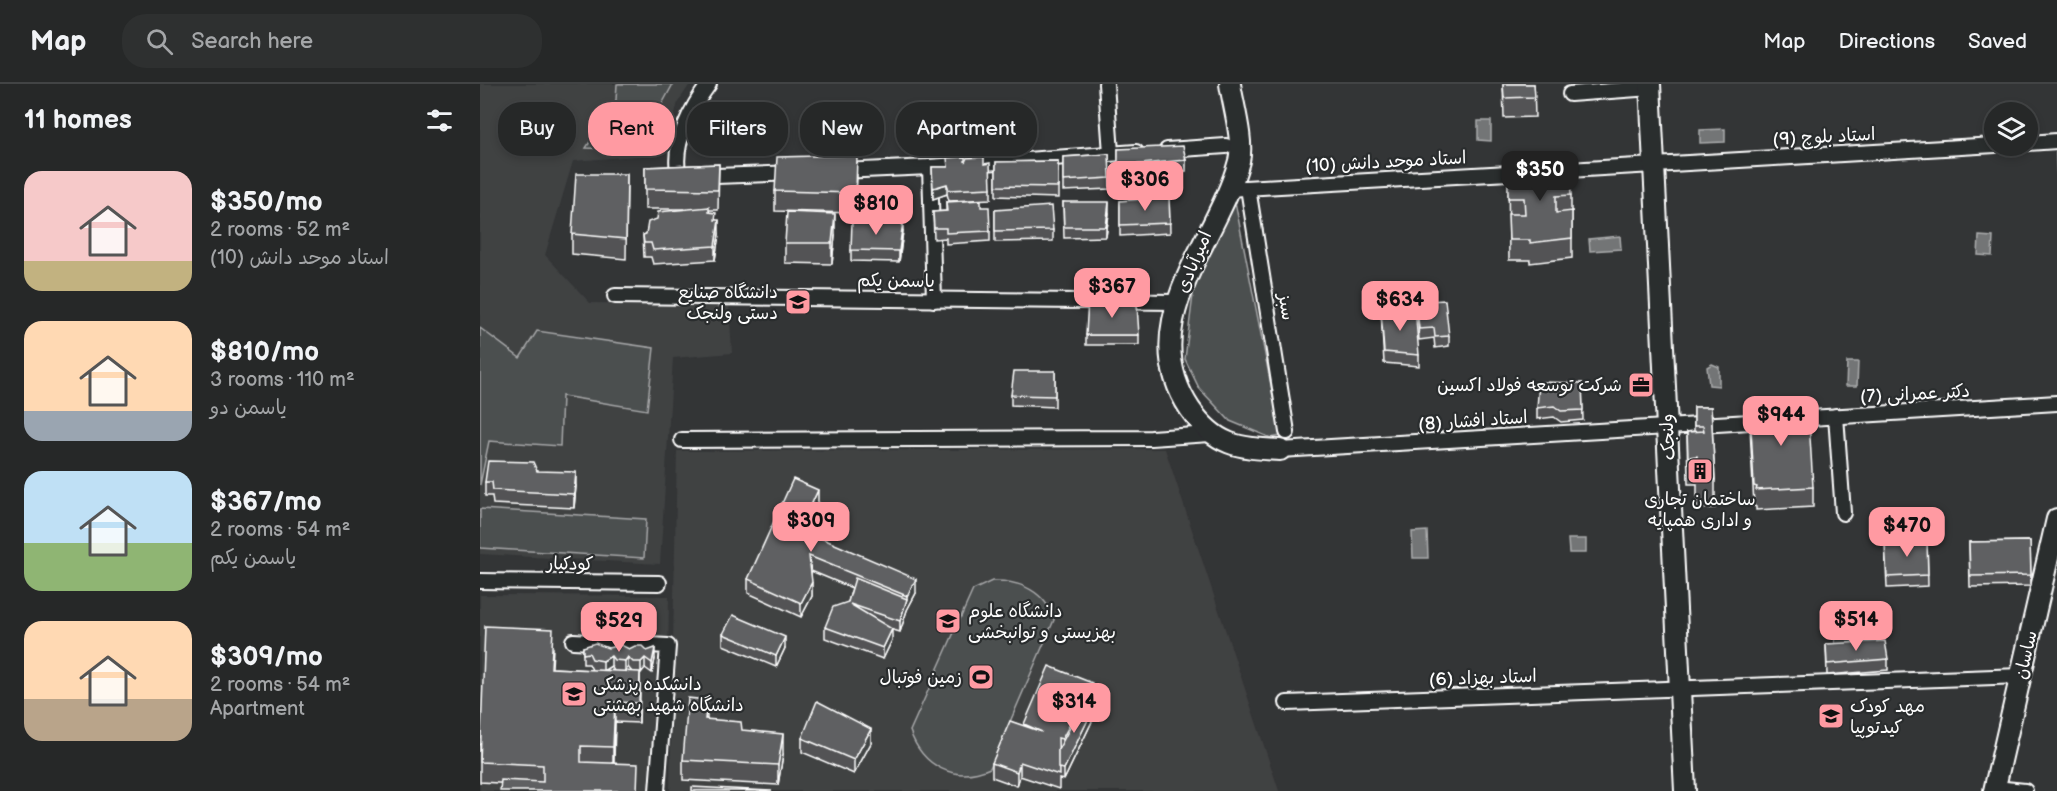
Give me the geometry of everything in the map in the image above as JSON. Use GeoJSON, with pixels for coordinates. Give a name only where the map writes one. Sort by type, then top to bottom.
{"type":"FeatureCollection","features":[{"type":"Feature","properties":{"kind":"street"},"geometry":{"type":"LineString","coordinates":[[709,84],[694,104],[678,150],[678,171],[688,177],[930,167],[1233,145]]}},
{"type":"Feature","properties":{"kind":"street"},"geometry":{"type":"LineString","coordinates":[[1106,84],[1112,153]]}},
{"type":"Feature","properties":{"kind":"street","name":"امیرآبادی"},"geometry":{"type":"LineString","coordinates":[[1216,84],[1233,145]]}},
{"type":"Feature","properties":{"kind":"street","name":"امیرآبادی"},"geometry":{"type":"LineString","coordinates":[[1230,84],[1233,145],[1228,189],[1177,302],[1171,339],[1175,377],[1185,401],[1210,434],[1227,444],[1242,448],[1280,450]]}},
{"type":"Feature","properties":{"kind":"street"},"geometry":{"type":"LineString","coordinates":[[1570,94],[1651,86]]}},
{"type":"Feature","properties":{"kind":"street","name":"ولنجک"},"geometry":{"type":"LineString","coordinates":[[1651,86],[1685,791]]}},
{"type":"Feature","properties":{"kind":"street"},"geometry":{"type":"LineString","coordinates":[[2038,142],[2057,141]]}},
{"type":"Feature","properties":{"kind":"street","name":"استاد بلوچ (9)"},"geometry":{"type":"LineString","coordinates":[[1654,165],[1984,146]]}},
{"type":"Feature","properties":{"kind":"street","name":"استاد موحد دانش (10)"},"geometry":{"type":"LineString","coordinates":[[1228,189],[1654,165]]}},
{"type":"Feature","properties":{"kind":"street"},"geometry":{"type":"LineString","coordinates":[[930,167],[934,300]]}},
{"type":"Feature","properties":{"kind":"street","name":"سبز"},"geometry":{"type":"LineString","coordinates":[[1248,188],[1287,432]]}},
{"type":"Feature","properties":{"kind":"street","name":"یاسمن یکم"},"geometry":{"type":"LineString","coordinates":[[615,296],[1177,302]]}},
{"type":"Feature","properties":{"kind":"street","name":"دکتر عمرانی (7)"},"geometry":{"type":"LineString","coordinates":[[1667,427],[2057,403]]}},
{"type":"Feature","properties":{"kind":"street"},"geometry":{"type":"LineString","coordinates":[[1836,416],[1843,513]]}},
{"type":"Feature","properties":{"kind":"street","name":"استاد افشار (8)"},"geometry":{"type":"LineString","coordinates":[[1280,450],[1667,427]]}},
{"type":"Feature","properties":{"kind":"street"},"geometry":{"type":"LineString","coordinates":[[682,440],[1151,438],[1210,434]]}},
{"type":"Feature","properties":{"kind":"street","name":"ساسان"},"geometry":{"type":"LineString","coordinates":[[1994,789],[2056,529]]}},
{"type":"Feature","properties":{"kind":"street","name":"کودکیار"},"geometry":{"type":"LineString","coordinates":[[480,581],[659,583]]}},
{"type":"Feature","properties":{"kind":"street"},"geometry":{"type":"LineString","coordinates":[[573,640],[668,646],[657,791]]}},
{"type":"Feature","properties":{"kind":"street","name":"استاد بهزاد (6)"},"geometry":{"type":"LineString","coordinates":[[1287,703],[2021,676]]}},
{"type":"Feature","properties":{"kind":"street"},"geometry":{"type":"LineString","coordinates":[[1994,789],[2025,791]]}},
{"type":"Feature","properties":{"kind":"shaded area"},"geometry":{"type":"Polygon","coordinates":[[[480,84],[690,84],[678,102],[675,113],[675,102],[588,102],[588,156],[638,156],[573,161],[545,255],[590,303],[729,305],[732,353],[673,358],[660,564],[480,554],[480,84]]]}},
{"type":"Feature","properties":{"kind":"shaded area"},"geometry":{"type":"Polygon","coordinates":[[[617,84],[673,84],[663,102],[615,102],[617,84]]]}},
{"type":"Feature","properties":{"kind":"shaded area"},"geometry":{"type":"Polygon","coordinates":[[[1478,121],[1491,121],[1491,141],[1478,140],[1478,121]]]}},
{"type":"Feature","properties":{"kind":"shaded area"},"geometry":{"type":"Polygon","coordinates":[[[1725,129],[1725,142],[1700,143],[1700,130],[1725,129]]]}},
{"type":"Feature","properties":{"kind":"shaded area"},"geometry":{"type":"Polygon","coordinates":[[[1235,202],[1281,436],[1271,438],[1230,421],[1199,388],[1185,359],[1194,287],[1211,247],[1235,202]]]}},
{"type":"Feature","properties":{"kind":"shaded area"},"geometry":{"type":"Polygon","coordinates":[[[1620,236],[1621,249],[1590,251],[1589,239],[1620,236]]]}},
{"type":"Feature","properties":{"kind":"shaded area"},"geometry":{"type":"Polygon","coordinates":[[[1979,236],[1993,237],[1992,256],[1978,255],[1979,236]]]}},
{"type":"Feature","properties":{"kind":"shaded area"},"geometry":{"type":"Polygon","coordinates":[[[480,328],[520,358],[537,331],[654,348],[647,410],[562,396],[560,446],[489,441],[480,485],[480,328]]]}},
{"type":"Feature","properties":{"kind":"shaded area"},"geometry":{"type":"Polygon","coordinates":[[[1847,362],[1858,362],[1857,386],[1846,386],[1847,362]]]}},
{"type":"Feature","properties":{"kind":"shaded area"},"geometry":{"type":"Polygon","coordinates":[[[1712,364],[1719,367],[1719,386],[1709,385],[1707,367],[1712,364]]]}},
{"type":"Feature","properties":{"kind":"shaded area","name":"دانشگاه علوم بهزیستی و توانبخشی"},"geometry":{"type":"Polygon","coordinates":[[[1165,449],[1279,791],[670,791],[677,451],[1165,449]]]}},
{"type":"Feature","properties":{"kind":"shaded area"},"geometry":{"type":"Polygon","coordinates":[[[480,509],[646,519],[644,558],[480,548],[480,509]]]}},
{"type":"Feature","properties":{"kind":"shaded area"},"geometry":{"type":"Polygon","coordinates":[[[1427,531],[1428,558],[1413,558],[1412,532],[1427,531]]]}},
{"type":"Feature","properties":{"kind":"shaded area"},"geometry":{"type":"Polygon","coordinates":[[[1568,539],[1586,539],[1586,553],[1569,553],[1568,539]]]}},
{"type":"Feature","properties":{"kind":"shaded area","name":"زمین فوتبال"},"geometry":{"type":"Polygon","coordinates":[[[992,581],[1022,586],[1038,595],[1045,602],[1054,620],[990,768],[964,774],[952,773],[941,769],[923,754],[910,731],[973,590],[992,581]]]}},
{"type":"Feature","properties":{"kind":"shaded area","name":"دانشکده پزشکی دانشگاه شهید بهشتی"},"geometry":{"type":"Polygon","coordinates":[[[480,595],[669,596],[666,791],[480,791],[480,595]]]}},
{"type":"Feature","properties":{"kind":"shaded area"},"geometry":{"type":"Polygon","coordinates":[[[1857,608],[1877,608],[1878,642],[1858,643],[1857,608]]]}},
{"type":"Feature","properties":{"kind":"shaded area"},"geometry":{"type":"Polygon","coordinates":[[[1851,609],[1852,644],[1835,645],[1833,610],[1851,609]]]}},
{"type":"Feature","properties":{"kind":"building"},"geometry":{"type":"Polygon","coordinates":[[[1503,84],[1534,84],[1535,97],[1504,98],[1503,84]]]}},
{"type":"Feature","properties":{"kind":"building"},"geometry":{"type":"Polygon","coordinates":[[[1183,146],[1186,160],[1118,166],[1118,149],[1183,146]]]}},
{"type":"Feature","properties":{"kind":"building"},"geometry":{"type":"Polygon","coordinates":[[[1109,154],[1110,178],[1063,181],[1063,157],[1109,154]]]}},
{"type":"Feature","properties":{"kind":"building"},"geometry":{"type":"Polygon","coordinates":[[[857,156],[856,193],[775,191],[777,157],[857,156]]]}},
{"type":"Feature","properties":{"kind":"building"},"geometry":{"type":"Polygon","coordinates":[[[965,157],[965,162],[967,158],[984,157],[984,164],[990,163],[991,188],[949,190],[947,184],[933,188],[932,167],[948,167],[947,158],[965,157]]]}},
{"type":"Feature","properties":{"kind":"building"},"geometry":{"type":"Polygon","coordinates":[[[1058,161],[1058,187],[996,186],[996,162],[1058,161]]]}},
{"type":"Feature","properties":{"kind":"building"},"geometry":{"type":"Polygon","coordinates":[[[1569,163],[1571,195],[1556,196],[1556,213],[1572,211],[1572,238],[1530,243],[1530,240],[1509,240],[1508,214],[1525,214],[1524,198],[1508,198],[1508,166],[1569,163]]]}},
{"type":"Feature","properties":{"kind":"building"},"geometry":{"type":"Polygon","coordinates":[[[719,164],[718,190],[645,189],[645,167],[719,164]]]}},
{"type":"Feature","properties":{"kind":"building"},"geometry":{"type":"Polygon","coordinates":[[[576,174],[627,174],[626,239],[572,234],[576,174]]]}},
{"type":"Feature","properties":{"kind":"building"},"geometry":{"type":"Polygon","coordinates":[[[1169,197],[1170,223],[1120,225],[1120,201],[1169,197]]]}},
{"type":"Feature","properties":{"kind":"building"},"geometry":{"type":"Polygon","coordinates":[[[981,200],[981,207],[989,207],[990,231],[946,233],[946,228],[934,228],[933,212],[947,211],[946,202],[981,200]]]}},
{"type":"Feature","properties":{"kind":"building"},"geometry":{"type":"Polygon","coordinates":[[[1063,202],[1109,202],[1106,227],[1064,227],[1063,202]]]}},
{"type":"Feature","properties":{"kind":"building"},"geometry":{"type":"Polygon","coordinates":[[[1051,206],[1053,230],[995,231],[995,210],[1051,206]]]}},
{"type":"Feature","properties":{"kind":"building"},"geometry":{"type":"Polygon","coordinates":[[[709,207],[709,212],[716,213],[715,220],[719,220],[715,246],[653,250],[651,243],[644,243],[643,235],[646,234],[648,222],[657,219],[658,212],[709,207]]]}},
{"type":"Feature","properties":{"kind":"building"},"geometry":{"type":"Polygon","coordinates":[[[787,212],[835,214],[832,243],[785,243],[787,212]]]}},
{"type":"Feature","properties":{"kind":"building"},"geometry":{"type":"Polygon","coordinates":[[[852,221],[903,221],[899,251],[851,250],[852,221]]]}},
{"type":"Feature","properties":{"kind":"building"},"geometry":{"type":"Polygon","coordinates":[[[1088,299],[1137,305],[1139,335],[1086,335],[1088,299]]]}},
{"type":"Feature","properties":{"kind":"building"},"geometry":{"type":"Polygon","coordinates":[[[1445,300],[1449,336],[1435,337],[1434,328],[1419,329],[1417,308],[1429,307],[1428,301],[1445,300]]]}},
{"type":"Feature","properties":{"kind":"building"},"geometry":{"type":"Polygon","coordinates":[[[1415,308],[1419,355],[1384,352],[1381,311],[1415,308]]]}},
{"type":"Feature","properties":{"kind":"building"},"geometry":{"type":"Polygon","coordinates":[[[1014,371],[1055,371],[1055,396],[1011,395],[1014,371]]]}},
{"type":"Feature","properties":{"kind":"building"},"geometry":{"type":"Polygon","coordinates":[[[1539,382],[1582,383],[1583,410],[1561,411],[1554,406],[1537,408],[1539,382]]]}},
{"type":"Feature","properties":{"kind":"building"},"geometry":{"type":"Polygon","coordinates":[[[1808,404],[1813,487],[1756,490],[1750,408],[1808,404]]]}},
{"type":"Feature","properties":{"kind":"building"},"geometry":{"type":"Polygon","coordinates":[[[1694,407],[1711,407],[1715,480],[1697,481],[1697,456],[1688,457],[1687,432],[1704,431],[1703,426],[1694,426],[1694,407]]]}},
{"type":"Feature","properties":{"kind":"building"},"geometry":{"type":"Polygon","coordinates":[[[488,461],[533,462],[537,471],[576,472],[574,494],[493,490],[492,482],[485,482],[488,461]]]}},
{"type":"Feature","properties":{"kind":"building"},"geometry":{"type":"Polygon","coordinates":[[[793,479],[818,490],[800,529],[916,579],[907,596],[809,556],[812,582],[801,603],[748,579],[793,479]]]}},
{"type":"Feature","properties":{"kind":"building"},"geometry":{"type":"Polygon","coordinates":[[[1927,540],[1928,575],[1887,577],[1885,542],[1927,540]]]}},
{"type":"Feature","properties":{"kind":"building"},"geometry":{"type":"Polygon","coordinates":[[[2030,541],[2031,575],[1970,576],[1969,542],[2030,541]]]}},
{"type":"Feature","properties":{"kind":"building"},"geometry":{"type":"Polygon","coordinates":[[[855,578],[907,599],[900,621],[850,604],[892,629],[883,648],[825,627],[833,607],[848,602],[855,578]]]}},
{"type":"Feature","properties":{"kind":"building"},"geometry":{"type":"Polygon","coordinates":[[[733,615],[785,637],[776,656],[723,634],[733,615]]]}},
{"type":"Feature","properties":{"kind":"building"},"geometry":{"type":"Polygon","coordinates":[[[485,626],[553,629],[551,668],[640,672],[639,703],[615,702],[613,747],[581,746],[581,762],[638,764],[637,791],[500,791],[501,780],[543,782],[543,765],[480,762],[485,626]]]}},
{"type":"Feature","properties":{"kind":"building"},"geometry":{"type":"Polygon","coordinates":[[[1885,641],[1888,659],[1827,664],[1826,644],[1885,641]]]}},
{"type":"Feature","properties":{"kind":"building"},"geometry":{"type":"Polygon","coordinates":[[[595,643],[608,648],[621,645],[629,649],[642,646],[647,651],[655,648],[652,663],[645,658],[641,662],[633,662],[628,657],[625,661],[614,660],[611,656],[603,661],[592,659],[589,653],[583,654],[583,647],[595,643]]]}},
{"type":"Feature","properties":{"kind":"building"},"geometry":{"type":"Polygon","coordinates":[[[1049,666],[1092,683],[1062,739],[1058,738],[1059,775],[1020,762],[1017,772],[992,763],[1010,721],[1042,732],[1024,724],[1049,666]]]}},
{"type":"Feature","properties":{"kind":"building"},"geometry":{"type":"Polygon","coordinates":[[[688,698],[707,700],[705,719],[741,722],[742,730],[783,734],[778,765],[683,760],[688,698]]]}},
{"type":"Feature","properties":{"kind":"building"},"geometry":{"type":"Polygon","coordinates":[[[1085,700],[1096,703],[1064,769],[1058,768],[1058,750],[1085,700]]]}},
{"type":"Feature","properties":{"kind":"building"},"geometry":{"type":"Polygon","coordinates":[[[817,701],[871,729],[854,760],[802,738],[817,701]]]}},
{"type":"Feature","properties":{"kind":"building"},"geometry":{"type":"Polygon","coordinates":[[[692,787],[772,791],[692,791],[692,787]]]}},
{"type":"Feature","properties":{"kind":"place","name":"دانشگاه صنایع دستى ولنجک"},"geometry":{"type":"Point","coordinates":[798,302]}},
{"type":"Feature","properties":{"kind":"place","name":"شرکت توسعه فولاد اکسین"},"geometry":{"type":"Point","coordinates":[1641,385]}},
{"type":"Feature","properties":{"kind":"place","name":"ساختمان تجاری و اداری همپایه"},"geometry":{"type":"Point","coordinates":[1700,471]}},
{"type":"Feature","properties":{"kind":"place","name":"دانشگاه علوم بهزیستی و توانبخشی"},"geometry":{"type":"Point","coordinates":[948,621]}},
{"type":"Feature","properties":{"kind":"place","name":"زمین فوتبال"},"geometry":{"type":"Point","coordinates":[981,677]}},
{"type":"Feature","properties":{"kind":"place","name":"دانشکده پزشکی دانشگاه شهید بهشتی"},"geometry":{"type":"Point","coordinates":[574,694]}},
{"type":"Feature","properties":{"kind":"place","name":"مهد کودک کیدتوپیا"},"geometry":{"type":"Point","coordinates":[1831,716]}}]}
